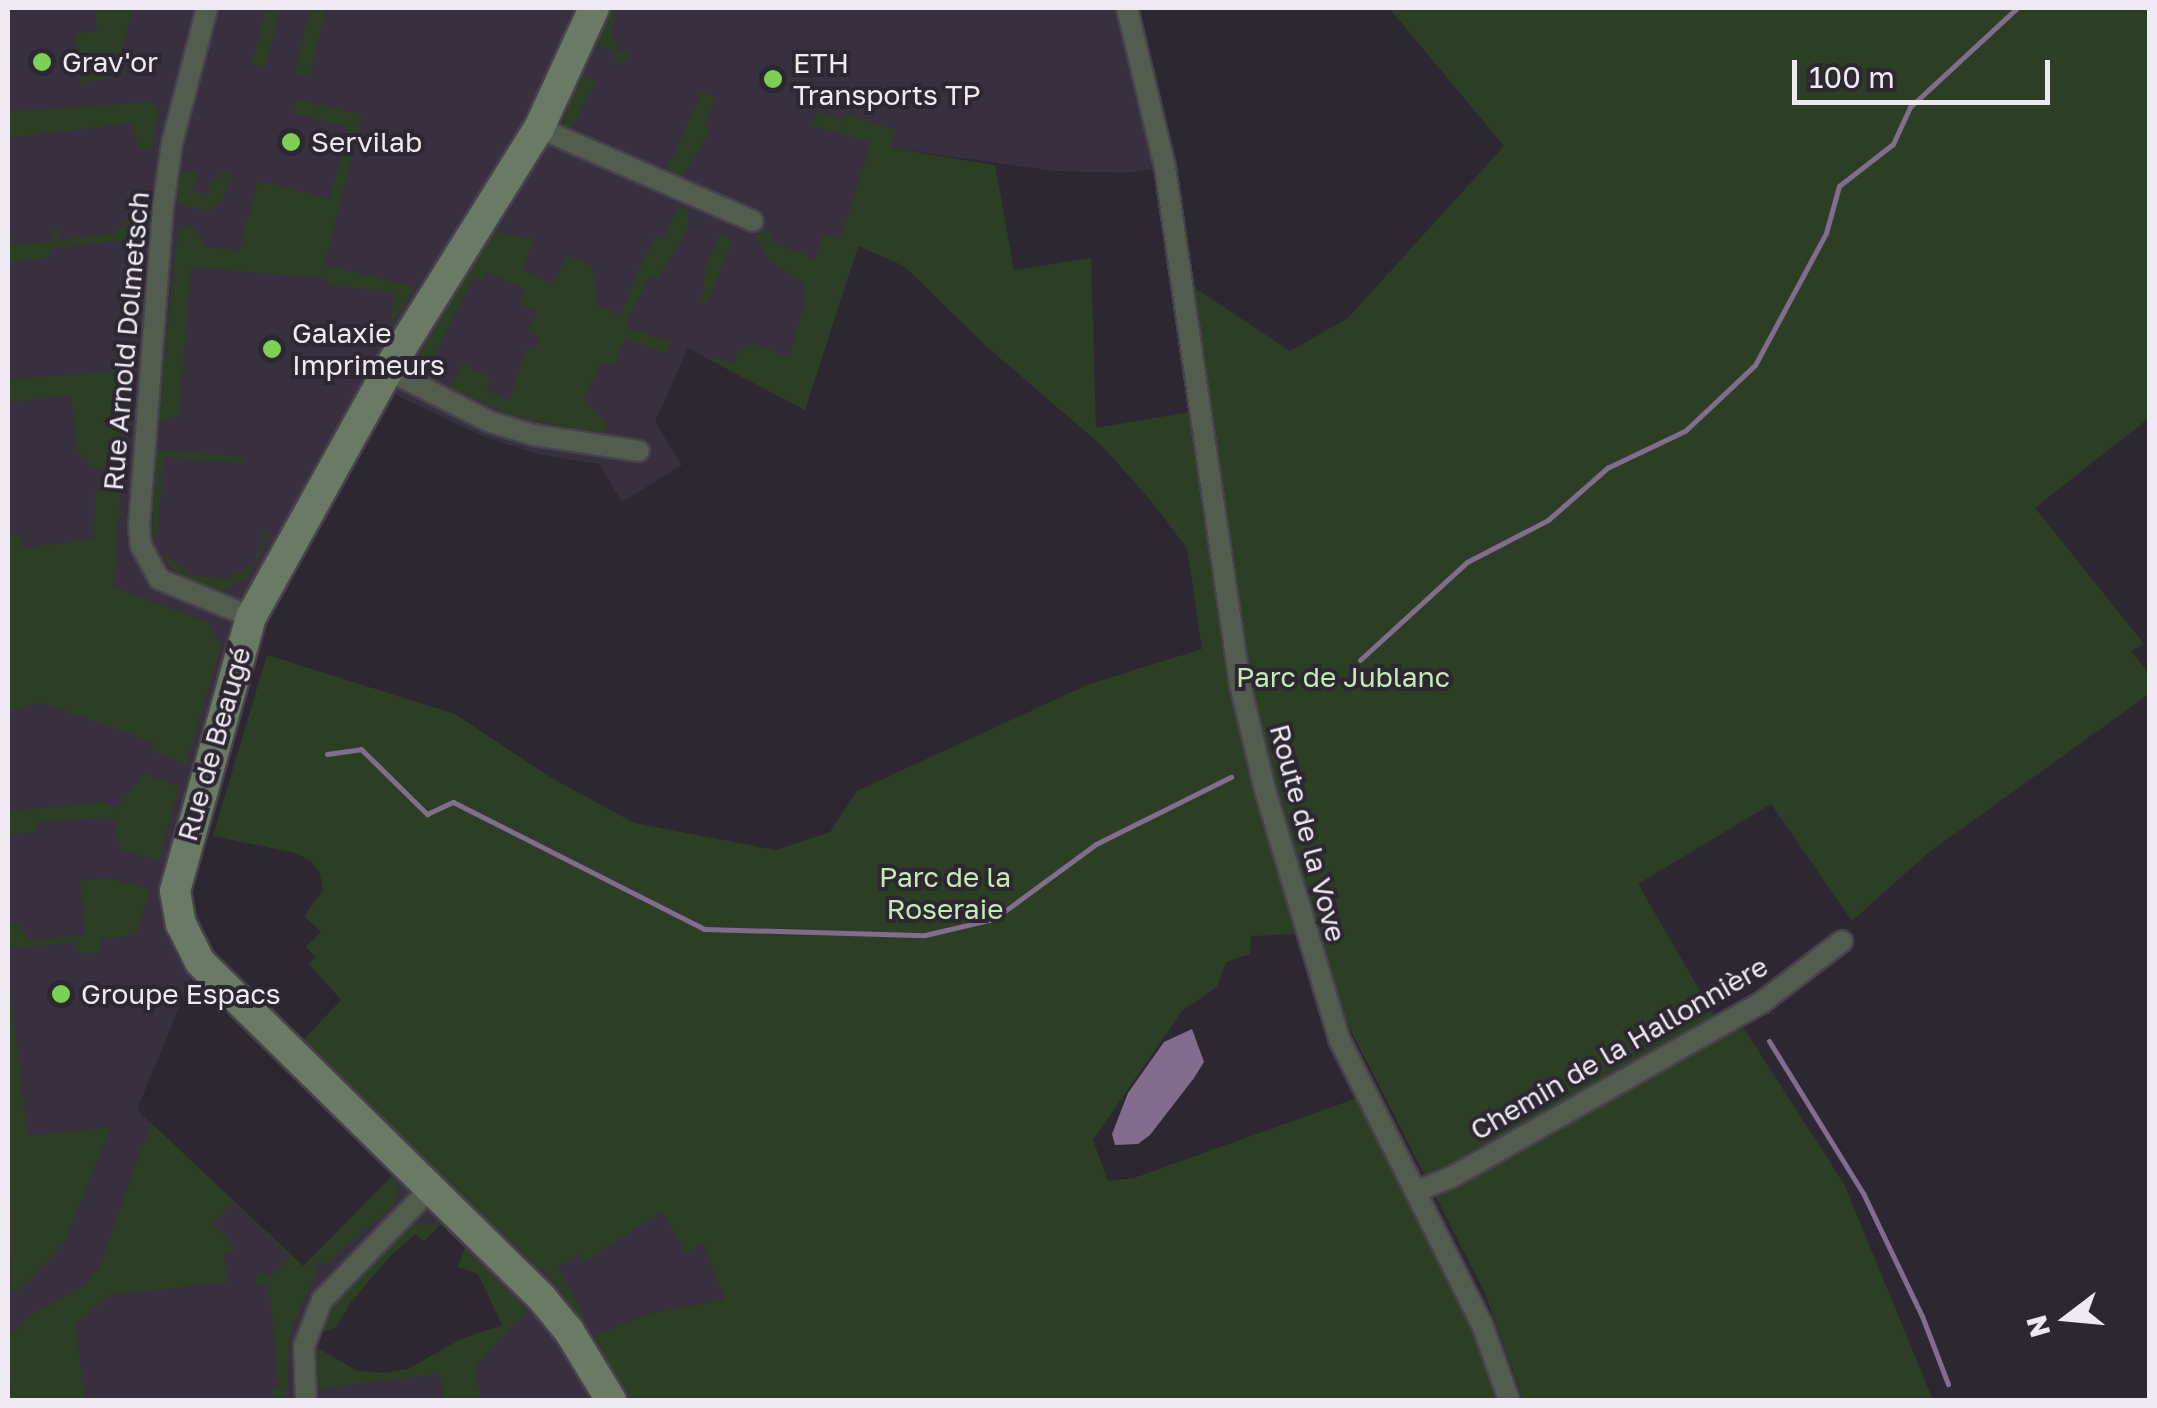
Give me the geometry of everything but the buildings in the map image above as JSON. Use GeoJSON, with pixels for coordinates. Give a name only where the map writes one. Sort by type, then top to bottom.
{"type":"FeatureCollection","features":[{"type":"Feature","properties":{"kind":"street","name":"Rue Arnold Dolmetsch"},"geometry":{"type":"LineString","coordinates":[[207,8],[172,143],[162,207],[139,525],[141,546],[159,580],[251,617]]}},
{"type":"Feature","properties":{"kind":"street","name":"Rue de Beaugé"},"geometry":{"type":"LineString","coordinates":[[594,8],[539,128],[388,370],[251,617],[175,882],[180,924],[200,962],[433,1186],[541,1296],[569,1331],[612,1400]]}},
{"type":"Feature","properties":{"kind":"street","name":"Route de la Vove"},"geometry":{"type":"LineString","coordinates":[[1127,8],[1166,167],[1240,684],[1265,790],[1339,1039],[1482,1324],[1510,1400]]}},
{"type":"Feature","properties":{"kind":"street"},"geometry":{"type":"LineString","coordinates":[[539,128],[752,220]]}},
{"type":"Feature","properties":{"kind":"street"},"geometry":{"type":"LineString","coordinates":[[388,370],[490,422],[534,436],[639,451]]}},
{"type":"Feature","properties":{"kind":"street","name":"Chemin de la Hallonnière"},"geometry":{"type":"LineString","coordinates":[[1418,1192],[1452,1177],[1762,1003],[1842,941]]}},
{"type":"Feature","properties":{"kind":"street"},"geometry":{"type":"LineString","coordinates":[[306,1400],[304,1346],[322,1300],[433,1186]]}},
{"type":"Feature","properties":{"kind":"shaded area"},"geometry":{"type":"Polygon","coordinates":[[[8,8],[1127,8],[1165,167],[1129,173],[1055,171],[890,148],[805,410],[688,348],[655,422],[682,465],[622,502],[599,464],[537,454],[482,436],[379,387],[291,539],[177,875],[194,970],[137,1110],[303,1266],[410,1163],[678,1185],[726,1300],[646,1314],[578,1344],[611,1400],[8,1400],[8,8]],[[411,1225],[331,1307],[312,1365],[315,1388],[471,1370],[527,1311],[442,1225],[411,1225]]]}},
{"type":"Feature","properties":{"kind":"shaded area"},"geometry":{"type":"Polygon","coordinates":[[[1192,1029],[1204,1062],[1194,1078],[1150,1135],[1138,1144],[1115,1145],[1112,1134],[1128,1093],[1164,1042],[1192,1029]]]}},
{"type":"Feature","properties":{"kind":"green space"},"geometry":{"type":"Polygon","coordinates":[[[95,8],[132,9],[118,71],[130,74],[80,83],[75,34],[97,31],[95,8]]]}},
{"type":"Feature","properties":{"kind":"green space"},"geometry":{"type":"Polygon","coordinates":[[[266,8],[280,8],[265,67],[252,64],[266,8]]]}},
{"type":"Feature","properties":{"kind":"green space"},"geometry":{"type":"Polygon","coordinates":[[[310,8],[326,8],[309,77],[295,74],[310,8]]]}},
{"type":"Feature","properties":{"kind":"green space"},"geometry":{"type":"Polygon","coordinates":[[[609,8],[616,8],[612,27],[616,49],[628,53],[623,65],[613,62],[616,52],[594,45],[609,8]]]}},
{"type":"Feature","properties":{"kind":"green space"},"geometry":{"type":"Polygon","coordinates":[[[1389,8],[2149,8],[2149,418],[2035,508],[2144,644],[2131,651],[2149,674],[2149,694],[1928,853],[1852,921],[1771,804],[1638,884],[1714,1015],[1732,1010],[1844,1184],[1933,1400],[1523,1400],[1485,1293],[1342,1013],[1282,850],[1300,934],[1251,936],[1250,954],[1226,962],[1217,987],[1182,1011],[1093,1140],[1108,1181],[1134,1178],[1357,1098],[1471,1325],[1500,1400],[611,1400],[577,1344],[646,1314],[725,1300],[703,1244],[687,1253],[662,1212],[584,1262],[579,1254],[557,1267],[584,1315],[582,1320],[543,1269],[523,1278],[293,1051],[341,1000],[309,964],[315,957],[306,947],[321,932],[304,916],[323,890],[320,874],[311,861],[295,853],[213,836],[267,655],[455,714],[550,777],[634,823],[776,850],[830,832],[857,791],[1087,685],[1202,649],[1187,548],[1148,497],[1101,445],[985,345],[904,266],[858,246],[805,410],[702,356],[734,363],[739,347],[747,349],[749,343],[789,357],[806,298],[804,284],[769,260],[757,238],[763,227],[767,234],[769,229],[772,242],[815,259],[823,235],[840,240],[871,143],[813,125],[817,112],[843,121],[846,114],[895,131],[890,148],[995,165],[1014,270],[1091,258],[1096,428],[1201,410],[1183,289],[1195,288],[1290,351],[1348,318],[1504,146],[1389,8]]]}},
{"type":"Feature","properties":{"kind":"green space"},"geometry":{"type":"Polygon","coordinates":[[[581,76],[596,82],[570,131],[562,122],[581,76]]]}},
{"type":"Feature","properties":{"kind":"green space"},"geometry":{"type":"Polygon","coordinates":[[[701,93],[714,97],[705,128],[710,130],[681,179],[666,172],[701,93]]]}},
{"type":"Feature","properties":{"kind":"green space"},"geometry":{"type":"Polygon","coordinates":[[[297,99],[362,115],[324,265],[415,287],[391,328],[394,291],[328,286],[328,280],[320,278],[191,267],[179,416],[158,422],[178,230],[190,225],[208,247],[239,251],[258,181],[330,199],[348,128],[294,113],[297,99]]]}},
{"type":"Feature","properties":{"kind":"green space"},"geometry":{"type":"Polygon","coordinates":[[[149,102],[159,106],[151,151],[139,150],[132,123],[8,138],[8,112],[149,102]]]}},
{"type":"Feature","properties":{"kind":"green space"},"geometry":{"type":"Polygon","coordinates":[[[187,171],[196,173],[193,191],[208,194],[212,178],[220,179],[221,173],[233,175],[219,204],[210,210],[196,209],[176,202],[179,175],[187,171]]]}},
{"type":"Feature","properties":{"kind":"green space"},"geometry":{"type":"Polygon","coordinates":[[[144,203],[155,213],[132,239],[49,249],[49,258],[8,263],[12,231],[14,245],[53,241],[52,227],[57,226],[59,240],[115,233],[144,203]]]}},
{"type":"Feature","properties":{"kind":"green space"},"geometry":{"type":"Polygon","coordinates":[[[679,205],[687,211],[689,226],[657,280],[649,277],[625,327],[672,342],[666,353],[626,339],[613,367],[601,362],[583,401],[606,421],[605,435],[510,415],[449,387],[463,364],[490,377],[485,389],[509,400],[527,348],[533,351],[539,338],[528,331],[537,311],[520,303],[525,290],[488,272],[483,281],[473,278],[435,355],[445,361],[435,381],[422,374],[419,355],[493,232],[533,239],[523,270],[554,284],[567,255],[592,266],[597,305],[620,315],[656,236],[664,239],[679,205]]]}},
{"type":"Feature","properties":{"kind":"green space"},"geometry":{"type":"Polygon","coordinates":[[[723,235],[729,239],[729,250],[707,304],[702,302],[705,268],[723,235]]]}},
{"type":"Feature","properties":{"kind":"green space"},"geometry":{"type":"Polygon","coordinates":[[[117,343],[125,344],[124,354],[130,355],[122,470],[88,466],[87,459],[77,451],[71,396],[8,402],[8,379],[112,372],[117,343]]]}},
{"type":"Feature","properties":{"kind":"green space"},"geometry":{"type":"Polygon","coordinates":[[[156,450],[245,457],[245,463],[163,457],[158,535],[152,535],[156,450]]]}},
{"type":"Feature","properties":{"kind":"green space"},"geometry":{"type":"Polygon","coordinates":[[[121,491],[113,587],[207,622],[221,647],[186,763],[151,751],[153,742],[41,703],[8,711],[8,522],[9,536],[21,535],[24,548],[94,539],[95,492],[121,491]]]}},
{"type":"Feature","properties":{"kind":"green space"},"geometry":{"type":"Polygon","coordinates":[[[258,532],[270,534],[247,578],[218,593],[181,577],[157,549],[192,576],[229,579],[252,565],[265,536],[258,532]]]}},
{"type":"Feature","properties":{"kind":"green space"},"geometry":{"type":"Polygon","coordinates":[[[144,773],[179,787],[158,861],[119,849],[117,820],[103,817],[36,823],[35,832],[8,834],[8,811],[105,802],[116,810],[144,773]]]}},
{"type":"Feature","properties":{"kind":"green space"},"geometry":{"type":"Polygon","coordinates":[[[108,878],[150,889],[136,935],[100,939],[100,952],[79,954],[77,942],[8,949],[8,922],[20,926],[30,941],[86,935],[80,881],[108,878]]]}},
{"type":"Feature","properties":{"kind":"green space"},"geometry":{"type":"Polygon","coordinates":[[[8,969],[27,1136],[111,1127],[64,1243],[26,1284],[11,1294],[8,969]]]}},
{"type":"Feature","properties":{"kind":"green space"},"geometry":{"type":"Polygon","coordinates":[[[151,1123],[303,1266],[392,1176],[398,1182],[399,1194],[392,1207],[324,1265],[320,1262],[314,1267],[317,1272],[289,1335],[286,1400],[274,1400],[272,1389],[279,1387],[269,1284],[256,1285],[255,1276],[263,1272],[269,1278],[290,1257],[233,1202],[213,1224],[236,1248],[224,1255],[227,1282],[110,1295],[76,1324],[84,1400],[12,1400],[8,1338],[29,1316],[83,1286],[99,1268],[151,1123]]]}},
{"type":"Feature","properties":{"kind":"green space"},"geometry":{"type":"Polygon","coordinates":[[[441,1224],[424,1242],[416,1234],[391,1255],[351,1302],[336,1327],[322,1332],[331,1307],[411,1225],[441,1224]]]}},
{"type":"Feature","properties":{"kind":"green space"},"geometry":{"type":"Polygon","coordinates":[[[465,1247],[528,1311],[476,1365],[480,1400],[444,1400],[440,1374],[315,1389],[316,1347],[357,1371],[385,1373],[408,1369],[461,1339],[502,1325],[478,1274],[458,1267],[465,1247]]]}},
{"type":"Feature","properties":{"kind":"waterway"},"geometry":{"type":"LineString","coordinates":[[1360,660],[1467,562],[1548,520],[1607,468],[1685,431],[1755,365],[1826,233],[1839,186],[1893,144],[1910,107],[2017,8]]}},
{"type":"Feature","properties":{"kind":"waterway"},"geometry":{"type":"LineString","coordinates":[[327,754],[361,749],[427,814],[453,802],[704,929],[925,935],[994,919],[1096,844],[1231,777]]}},
{"type":"Feature","properties":{"kind":"waterway"},"geometry":{"type":"LineString","coordinates":[[1769,1041],[1863,1193],[1922,1316],[1948,1384]]}},
{"type":"Feature","properties":{"kind":"place","name":"Grav'or"},"geometry":{"type":"Point","coordinates":[42,62]}},
{"type":"Feature","properties":{"kind":"place","name":"ETH Transports TP"},"geometry":{"type":"Point","coordinates":[773,79]}},
{"type":"Feature","properties":{"kind":"place","name":"Servilab"},"geometry":{"type":"Point","coordinates":[291,142]}},
{"type":"Feature","properties":{"kind":"place","name":"Galaxie Imprimeurs"},"geometry":{"type":"Point","coordinates":[272,349]}},
{"type":"Feature","properties":{"kind":"place","name":"Groupe Espacs"},"geometry":{"type":"Point","coordinates":[61,994]}},
{"type":"Feature","properties":{"kind":"park label","name":"Parc de Jublanc"},"geometry":{"type":"Point","coordinates":[1343,677]}},
{"type":"Feature","properties":{"kind":"park label","name":"Parc de la Roseraie"},"geometry":{"type":"Point","coordinates":[945,893]}}]}
